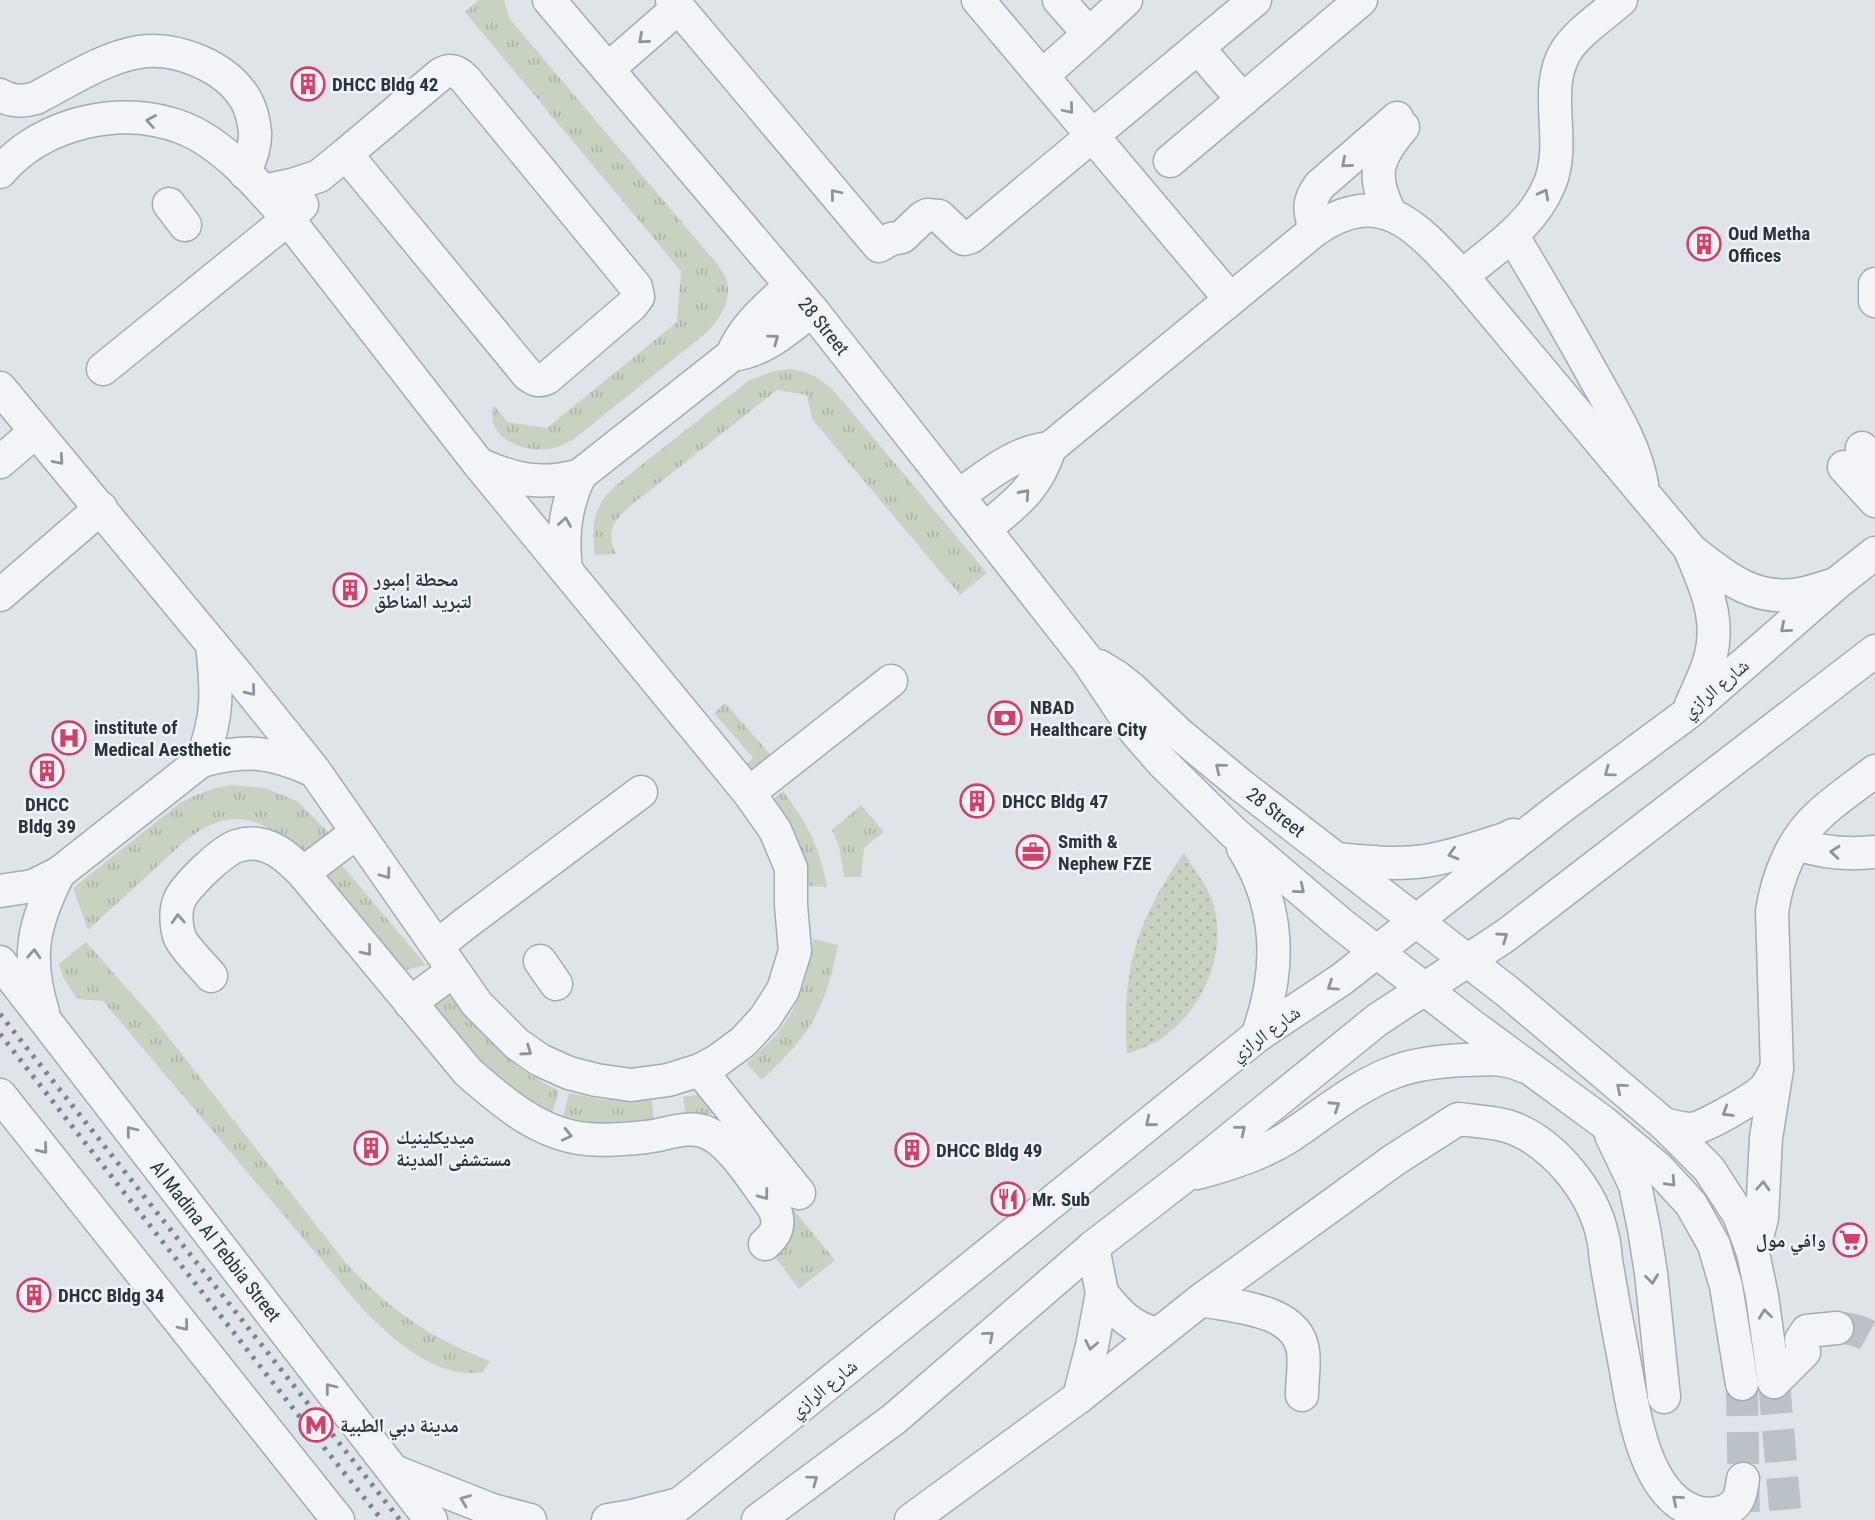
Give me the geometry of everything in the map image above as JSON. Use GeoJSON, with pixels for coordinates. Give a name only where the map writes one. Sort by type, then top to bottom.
{"type":"FeatureCollection","features":[{"type":"Feature","properties":{"kind":"street","name":"28 Street"},"geometry":{"type":"LineString","coordinates":[[549,0],[812,310],[1088,661],[1135,731],[1191,793],[1341,924],[1534,1072]]}},
{"type":"Feature","properties":{"kind":"street"},"geometry":{"type":"LineString","coordinates":[[978,0],[1230,299]]}},
{"type":"Feature","properties":{"kind":"street"},"geometry":{"type":"LineString","coordinates":[[1059,0],[1089,34]]}},
{"type":"Feature","properties":{"kind":"street"},"geometry":{"type":"LineString","coordinates":[[1042,76],[1126,0]]}},
{"type":"Feature","properties":{"kind":"street"},"geometry":{"type":"LineString","coordinates":[[608,69],[675,4],[879,246],[891,239],[902,237],[927,215],[939,216],[964,239],[971,237],[1255,0]]}},
{"type":"Feature","properties":{"kind":"street"},"geometry":{"type":"LineString","coordinates":[[1170,161],[1361,0]]}},
{"type":"Feature","properties":{"kind":"street"},"geometry":{"type":"LineString","coordinates":[[1461,276],[1512,235],[1528,220],[1539,203],[1556,164],[1555,95],[1560,63],[1567,49],[1578,37],[1621,0]]}},
{"type":"Feature","properties":{"kind":"street"},"geometry":{"type":"LineString","coordinates":[[1198,48],[1243,100]]}},
{"type":"Feature","properties":{"kind":"street"},"geometry":{"type":"LineString","coordinates":[[0,95],[15,101],[36,98],[115,58],[142,51],[169,52],[196,60],[228,79],[247,102],[255,132],[254,182]]}},
{"type":"Feature","properties":{"kind":"street"},"geometry":{"type":"LineString","coordinates":[[254,182],[276,189],[319,176],[446,71],[453,71],[466,79],[636,287],[638,297],[547,378],[537,381],[528,375],[346,155]]}},
{"type":"Feature","properties":{"kind":"street"},"geometry":{"type":"LineString","coordinates":[[0,388],[314,771],[477,1004],[517,1044],[540,1060],[569,1073],[596,1080],[631,1084],[668,1080],[708,1065],[743,1042],[765,1018],[783,990],[795,951],[790,868],[775,830],[753,798],[478,463],[288,219],[254,182],[214,146],[183,128],[148,120],[114,118],[79,123],[47,135],[1,169]]}},
{"type":"Feature","properties":{"kind":"street"},"geometry":{"type":"LineString","coordinates":[[1315,230],[1310,210],[1311,201],[1321,185],[1401,121],[1381,156],[1379,170],[1382,197],[1390,214]]}},
{"type":"Feature","properties":{"kind":"street"},"geometry":{"type":"LineString","coordinates":[[103,369],[288,219],[305,201],[319,176]]}},
{"type":"Feature","properties":{"kind":"street"},"geometry":{"type":"LineString","coordinates":[[958,496],[1016,457],[1050,448],[1331,218],[1350,211],[1370,210],[1390,214],[1412,226],[1428,240],[1691,550],[1742,587],[1761,593],[1800,594],[1837,583]]}},
{"type":"Feature","properties":{"kind":"street"},"geometry":{"type":"LineString","coordinates":[[1512,235],[1627,436],[1645,495]]}},
{"type":"Feature","properties":{"kind":"street"},"geometry":{"type":"LineString","coordinates":[[1875,284],[1875,301]]}},
{"type":"Feature","properties":{"kind":"street"},"geometry":{"type":"LineString","coordinates":[[478,463],[523,480],[552,481],[580,475],[732,355],[747,327],[791,285]]}},
{"type":"Feature","properties":{"kind":"street"},"geometry":{"type":"LineString","coordinates":[[732,355],[743,354],[763,346],[812,310]]}},
{"type":"Feature","properties":{"kind":"street"},"geometry":{"type":"LineString","coordinates":[[1533,362],[1582,355]]}},
{"type":"Feature","properties":{"kind":"street"},"geometry":{"type":"LineString","coordinates":[[0,462],[35,432]]}},
{"type":"Feature","properties":{"kind":"street"},"geometry":{"type":"LineString","coordinates":[[985,529],[1030,490],[1042,470],[1050,448]]}},
{"type":"Feature","properties":{"kind":"street"},"geometry":{"type":"LineString","coordinates":[[1860,459],[1875,501]]}},
{"type":"Feature","properties":{"kind":"street"},"geometry":{"type":"LineString","coordinates":[[566,570],[564,531],[570,499],[580,475]]}},
{"type":"Feature","properties":{"kind":"street"},"geometry":{"type":"LineString","coordinates":[[0,573],[95,502]]}},
{"type":"Feature","properties":{"kind":"street"},"geometry":{"type":"LineString","coordinates":[[0,595],[95,502]]}},
{"type":"Feature","properties":{"kind":"street"},"geometry":{"type":"LineString","coordinates":[[1688,713],[1713,644],[1713,618],[1707,592],[1691,550]]}},
{"type":"Feature","properties":{"kind":"street","name":"شارع الرازي"},"geometry":{"type":"LineString","coordinates":[[670,1512],[1256,1036],[1342,979],[1560,808],[1688,713],[1875,553]]}},
{"type":"Feature","properties":{"kind":"street"},"geometry":{"type":"LineString","coordinates":[[201,761],[215,716],[212,644]]}},
{"type":"Feature","properties":{"kind":"street"},"geometry":{"type":"LineString","coordinates":[[761,1518],[894,1419],[1093,1247],[1377,1020],[1505,936],[1875,651]]}},
{"type":"Feature","properties":{"kind":"street","name":"28 Street"},"geometry":{"type":"LineString","coordinates":[[1088,661],[1131,688],[1203,754],[1508,992],[1664,1124],[1709,1169],[1739,1215],[1753,1253],[1774,1382],[1804,1352],[1801,1340],[1807,1331],[1837,1328]]}},
{"type":"Feature","properties":{"kind":"street"},"geometry":{"type":"LineString","coordinates":[[753,798],[891,681]]}},
{"type":"Feature","properties":{"kind":"street"},"geometry":{"type":"LineString","coordinates":[[753,798],[823,751]]}},
{"type":"Feature","properties":{"kind":"street"},"geometry":{"type":"LineString","coordinates":[[0,891],[33,886],[59,873],[201,761],[247,753],[270,755],[314,771]]}},
{"type":"Feature","properties":{"kind":"street"},"geometry":{"type":"LineString","coordinates":[[1753,1253],[1762,1218],[1766,1138],[1777,1069],[1772,912],[1775,893],[1780,876],[1797,844],[1818,816],[1875,771]]}},
{"type":"Feature","properties":{"kind":"street"},"geometry":{"type":"LineString","coordinates":[[410,1003],[445,959],[466,923],[641,792]]}},
{"type":"Feature","properties":{"kind":"street"},"geometry":{"type":"LineString","coordinates":[[1336,859],[1392,863],[1435,859],[1506,839],[1560,808]]}},
{"type":"Feature","properties":{"kind":"street"},"geometry":{"type":"LineString","coordinates":[[1233,832],[1251,861],[1265,894],[1272,927],[1274,962],[1271,988],[1256,1036]]}},
{"type":"Feature","properties":{"kind":"street"},"geometry":{"type":"LineString","coordinates":[[303,873],[356,833]]}},
{"type":"Feature","properties":{"kind":"street"},"geometry":{"type":"LineString","coordinates":[[211,976],[180,939],[176,921],[178,902],[187,886],[234,846],[258,844],[276,850],[303,873],[468,1072],[495,1097],[527,1119],[554,1132],[586,1139],[648,1137],[695,1129],[706,1132],[726,1144],[774,1208],[779,1224],[777,1232],[765,1244]]}},
{"type":"Feature","properties":{"kind":"street"},"geometry":{"type":"LineString","coordinates":[[1797,844],[1833,853],[1875,852]]}},
{"type":"Feature","properties":{"kind":"street"},"geometry":{"type":"LineString","coordinates":[[46,1020],[37,990],[33,960],[36,929],[59,873]]}},
{"type":"Feature","properties":{"kind":"street","name":"Al Madina Al Tebbia Street"},"geometry":{"type":"LineString","coordinates":[[0,962],[431,1520]]}},
{"type":"Feature","properties":{"kind":"street"},"geometry":{"type":"LineString","coordinates":[[1186,1175],[1218,1168],[1251,1156],[1394,1071],[1426,1063],[1495,1059],[1513,1061],[1534,1072],[1603,1122],[1658,1168],[1691,1204],[1714,1245],[1726,1286],[1742,1384]]}},
{"type":"Feature","properties":{"kind":"street"},"geometry":{"type":"LineString","coordinates":[[708,1065],[804,1188]]}},
{"type":"Feature","properties":{"kind":"street"},"geometry":{"type":"LineString","coordinates":[[1664,1124],[1692,1129],[1709,1124],[1758,1094],[1777,1069]]}},
{"type":"Feature","properties":{"kind":"street"},"geometry":{"type":"LineString","coordinates":[[668,1080],[675,1132]]}},
{"type":"Feature","properties":{"kind":"street"},"geometry":{"type":"LineString","coordinates":[[0,1095],[338,1520]]}},
{"type":"Feature","properties":{"kind":"street"},"geometry":{"type":"LineString","coordinates":[[911,1520],[1079,1397],[1201,1300],[1394,1160],[1458,1119],[1507,1126],[1539,1141],[1563,1164],[1586,1195],[1603,1237],[1641,1443],[1647,1459],[1670,1496],[1680,1505],[1695,1512],[1711,1515],[1726,1511],[1737,1504],[1743,1479]]}},
{"type":"Feature","properties":{"kind":"street"},"geometry":{"type":"LineString","coordinates":[[1603,1122],[1635,1185],[1651,1273],[1664,1397]]}},
{"type":"Feature","properties":{"kind":"street"},"geometry":{"type":"LineString","coordinates":[[1079,1397],[1102,1293],[1093,1247]]}},
{"type":"Feature","properties":{"kind":"street"},"geometry":{"type":"LineString","coordinates":[[1102,1293],[1129,1322],[1143,1331],[1158,1334]]}},
{"type":"Feature","properties":{"kind":"street"},"geometry":{"type":"LineString","coordinates":[[1201,1300],[1264,1313],[1289,1325],[1298,1336],[1303,1350],[1302,1395]]}},
{"type":"Feature","properties":{"kind":"street"},"geometry":{"type":"LineString","coordinates":[[396,1472],[492,1510],[530,1520]]}},
{"type":"Feature","properties":{"kind":"street"},"geometry":{"type":"LineString","coordinates":[[608,1520],[670,1512]]}},
{"type":"Feature","properties":{"kind":"green space"},"geometry":{"type":"Polygon","coordinates":[[[479,0],[504,0],[509,18],[718,265],[728,288],[723,310],[706,333],[574,439],[561,446],[538,450],[517,445],[499,434],[492,416],[494,405],[507,422],[547,428],[677,322],[681,271],[465,12],[479,0]]]}},
{"type":"Feature","properties":{"kind":"green space"},"geometry":{"type":"Polygon","coordinates":[[[789,369],[814,376],[835,392],[987,573],[960,595],[812,419],[807,395],[777,390],[622,514],[612,531],[611,538],[616,554],[595,555],[595,517],[602,501],[616,485],[748,381],[774,371],[789,369]]]}},
{"type":"Feature","properties":{"kind":"green space"},"geometry":{"type":"Polygon","coordinates":[[[725,703],[777,762],[759,778],[747,764],[753,758],[714,713],[725,703]]]}},
{"type":"Feature","properties":{"kind":"green space"},"geometry":{"type":"Polygon","coordinates":[[[231,785],[265,788],[297,801],[336,840],[309,859],[264,826],[235,819],[219,822],[202,829],[184,842],[88,930],[73,888],[180,803],[231,785]]]}},
{"type":"Feature","properties":{"kind":"green space"},"geometry":{"type":"Polygon","coordinates":[[[783,791],[811,836],[827,887],[806,886],[767,804],[783,791]]]}},
{"type":"Feature","properties":{"kind":"green space"},"geometry":{"type":"Polygon","coordinates":[[[861,805],[884,832],[864,848],[861,877],[844,877],[839,847],[832,830],[861,805]]]}},
{"type":"Feature","properties":{"kind":"green space"},"geometry":{"type":"Polygon","coordinates":[[[1184,853],[1210,895],[1216,913],[1218,932],[1212,970],[1195,1004],[1170,1032],[1150,1045],[1127,1054],[1127,997],[1135,948],[1154,901],[1184,853]]]}},
{"type":"Feature","properties":{"kind":"green space"},"geometry":{"type":"Polygon","coordinates":[[[341,864],[426,965],[398,972],[316,876],[341,864]]]}},
{"type":"Feature","properties":{"kind":"green space"},"geometry":{"type":"Polygon","coordinates":[[[813,939],[838,945],[826,992],[803,1036],[762,1080],[747,1064],[778,1032],[794,1007],[807,974],[813,939]]]}},
{"type":"Feature","properties":{"kind":"green space"},"geometry":{"type":"Polygon","coordinates":[[[86,942],[155,1020],[346,1263],[379,1295],[412,1321],[448,1343],[490,1361],[483,1372],[466,1373],[434,1364],[405,1347],[367,1314],[103,1001],[77,999],[64,979],[59,964],[86,942]]]}},
{"type":"Feature","properties":{"kind":"green space"},"geometry":{"type":"Polygon","coordinates":[[[443,987],[484,1035],[511,1061],[559,1091],[552,1114],[501,1090],[422,1003],[443,987]]]}},
{"type":"Feature","properties":{"kind":"green space"},"geometry":{"type":"Polygon","coordinates":[[[569,1093],[604,1100],[652,1099],[654,1125],[599,1124],[563,1118],[569,1093]]]}},
{"type":"Feature","properties":{"kind":"green space"},"geometry":{"type":"Polygon","coordinates":[[[712,1093],[717,1113],[686,1117],[683,1097],[712,1093]]]}},
{"type":"Feature","properties":{"kind":"green space"},"geometry":{"type":"Polygon","coordinates":[[[782,1196],[835,1260],[799,1289],[771,1252],[782,1196]]]}},
{"type":"Feature","properties":{"kind":"tunnel"},"geometry":{"type":"LineString","coordinates":[[1837,1328],[1857,1331],[1875,1340]]}},
{"type":"Feature","properties":{"kind":"tunnel"},"geometry":{"type":"LineString","coordinates":[[1774,1382],[1786,1520]]}},
{"type":"Feature","properties":{"kind":"tunnel"},"geometry":{"type":"LineString","coordinates":[[1742,1384],[1744,1520]]}},
{"type":"Feature","properties":{"kind":"railway"},"geometry":{"type":"LineString","coordinates":[[0,1014],[400,1520]]}},
{"type":"Feature","properties":{"kind":"railway"},"geometry":{"type":"LineString","coordinates":[[0,1034],[382,1520]]}},
{"type":"Feature","properties":{"kind":"place","name":"DHCC Bldg 42"},"geometry":{"type":"Point","coordinates":[308,84]}},
{"type":"Feature","properties":{"kind":"place","name":"Oud Metha Offices"},"geometry":{"type":"Point","coordinates":[1704,244]}},
{"type":"Feature","properties":{"kind":"place","name":"محطة إمبور لتبريد المناطق"},"geometry":{"type":"Point","coordinates":[350,590]}},
{"type":"Feature","properties":{"kind":"place","name":"NBAD Healthcare City"},"geometry":{"type":"Point","coordinates":[1005,718]}},
{"type":"Feature","properties":{"kind":"place","name":"institute of Medical Aesthetic"},"geometry":{"type":"Point","coordinates":[69,738]}},
{"type":"Feature","properties":{"kind":"place","name":"DHCC Bldg 39"},"geometry":{"type":"Point","coordinates":[47,771]}},
{"type":"Feature","properties":{"kind":"place","name":"DHCC Bldg 47"},"geometry":{"type":"Point","coordinates":[977,801]}},
{"type":"Feature","properties":{"kind":"place","name":"Smith & Nephew FZE"},"geometry":{"type":"Point","coordinates":[1033,852]}},
{"type":"Feature","properties":{"kind":"place","name":"ميديكلينيك مستشفى المدينة"},"geometry":{"type":"Point","coordinates":[371,1148]}},
{"type":"Feature","properties":{"kind":"place","name":"DHCC Bldg 49"},"geometry":{"type":"Point","coordinates":[912,1150]}},
{"type":"Feature","properties":{"kind":"place","name":"Mr. Sub"},"geometry":{"type":"Point","coordinates":[1008,1199]}},
{"type":"Feature","properties":{"kind":"place","name":"وافي مول"},"geometry":{"type":"Point","coordinates":[1850,1240]}},
{"type":"Feature","properties":{"kind":"place","name":"DHCC Bldg 34"},"geometry":{"type":"Point","coordinates":[34,1295]}},
{"type":"Feature","properties":{"kind":"place","name":"مدينة دبي الطبية"},"geometry":{"type":"Point","coordinates":[316,1425]}}]}
